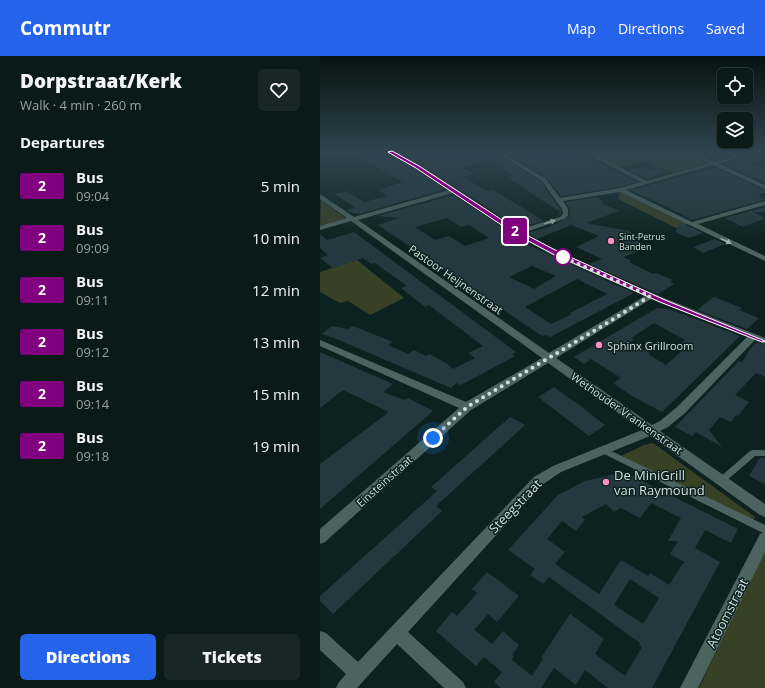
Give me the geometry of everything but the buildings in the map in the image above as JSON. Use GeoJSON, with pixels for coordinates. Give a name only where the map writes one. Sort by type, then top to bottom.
{"type":"FeatureCollection","features":[{"type":"Feature","properties":{"kind":"street"},"geometry":{"type":"LineString","coordinates":[[439,181],[517,232],[567,258],[650,296],[765,341]]}},
{"type":"Feature","properties":{"kind":"street"},"geometry":{"type":"LineString","coordinates":[[517,232],[566,216],[565,209],[560,200],[545,181]]}},
{"type":"Feature","properties":{"kind":"street"},"geometry":{"type":"LineString","coordinates":[[560,200],[621,190],[652,181]]}},
{"type":"Feature","properties":{"kind":"street"},"geometry":{"type":"LineString","coordinates":[[753,181],[765,187]]}},
{"type":"Feature","properties":{"kind":"street"},"geometry":{"type":"LineString","coordinates":[[621,190],[765,259]]}},
{"type":"Feature","properties":{"kind":"street"},"geometry":{"type":"LineString","coordinates":[[320,228],[351,218],[453,191]]}},
{"type":"Feature","properties":{"kind":"street","name":"Pastoor Heijnenstraat"},"geometry":{"type":"LineString","coordinates":[[320,196],[548,357]]}},
{"type":"Feature","properties":{"kind":"street"},"geometry":{"type":"LineString","coordinates":[[691,224],[765,203]]}},
{"type":"Feature","properties":{"kind":"street","name":"Einsteinstraat"},"geometry":{"type":"LineString","coordinates":[[320,538],[467,407],[650,296]]}},
{"type":"Feature","properties":{"kind":"street","name":"Steegstraat"},"geometry":{"type":"LineString","coordinates":[[345,688],[538,481],[557,469],[652,431],[681,410],[753,337]]}},
{"type":"Feature","properties":{"kind":"street"},"geometry":{"type":"LineString","coordinates":[[320,343],[467,407]]}},
{"type":"Feature","properties":{"kind":"street","name":"Wethouder Vrankenstraat"},"geometry":{"type":"LineString","coordinates":[[548,357],[765,511]]}},
{"type":"Feature","properties":{"kind":"street","name":"Atoomstraat"},"geometry":{"type":"LineString","coordinates":[[689,688],[765,538]]}},
{"type":"Feature","properties":{"kind":"street"},"geometry":{"type":"LineString","coordinates":[[397,633],[457,688]]}},
{"type":"Feature","properties":{"kind":"street"},"geometry":{"type":"LineString","coordinates":[[320,639],[358,674]]}},
{"type":"Feature","properties":{"kind":"lane"},"geometry":{"type":"LineString","coordinates":[[603,450],[765,530]]}},
{"type":"Feature","properties":{"kind":"lane"},"geometry":{"type":"LineString","coordinates":[[722,480],[753,453],[765,453]]}},
{"type":"Feature","properties":{"kind":"green space"},"geometry":{"type":"Polygon","coordinates":[[[620,192],[688,224],[676,228],[618,199],[620,192]]]}},
{"type":"Feature","properties":{"kind":"green space"},"geometry":{"type":"Polygon","coordinates":[[[321,200],[344,217],[345,219],[320,226],[321,200]]]}},
{"type":"Feature","properties":{"kind":"green space"},"geometry":{"type":"Polygon","coordinates":[[[357,260],[404,298],[370,315],[348,301],[340,303],[320,292],[320,272],[357,260]]]}},
{"type":"Feature","properties":{"kind":"green space"},"geometry":{"type":"Polygon","coordinates":[[[653,443],[755,517],[753,522],[621,456],[644,445],[653,443]]]}},
{"type":"Feature","properties":{"kind":"green space"},"geometry":{"type":"Polygon","coordinates":[[[765,548],[765,688],[699,688],[765,548]]]}},
{"type":"Feature","properties":{"kind":"bus line","name":"2"},"geometry":{"type":"LineString","coordinates":[[439,181],[517,232],[555,253],[663,301],[738,332],[765,341]]}},
{"type":"Feature","properties":{"kind":"place","name":"Sint-Petrus Banden"},"geometry":{"type":"Point","coordinates":[611,241]}},
{"type":"Feature","properties":{"kind":"place","name":"Sphinx Grillroom"},"geometry":{"type":"Point","coordinates":[599,345]}},
{"type":"Feature","properties":{"kind":"place","name":"De MiniGrill van Raymound"},"geometry":{"type":"Point","coordinates":[606,482]}},
{"type":"Feature","properties":{"kind":"route"},"geometry":{"type":"LineString","coordinates":[[433,438],[467,407],[650,296],[563,257]]}}]}
